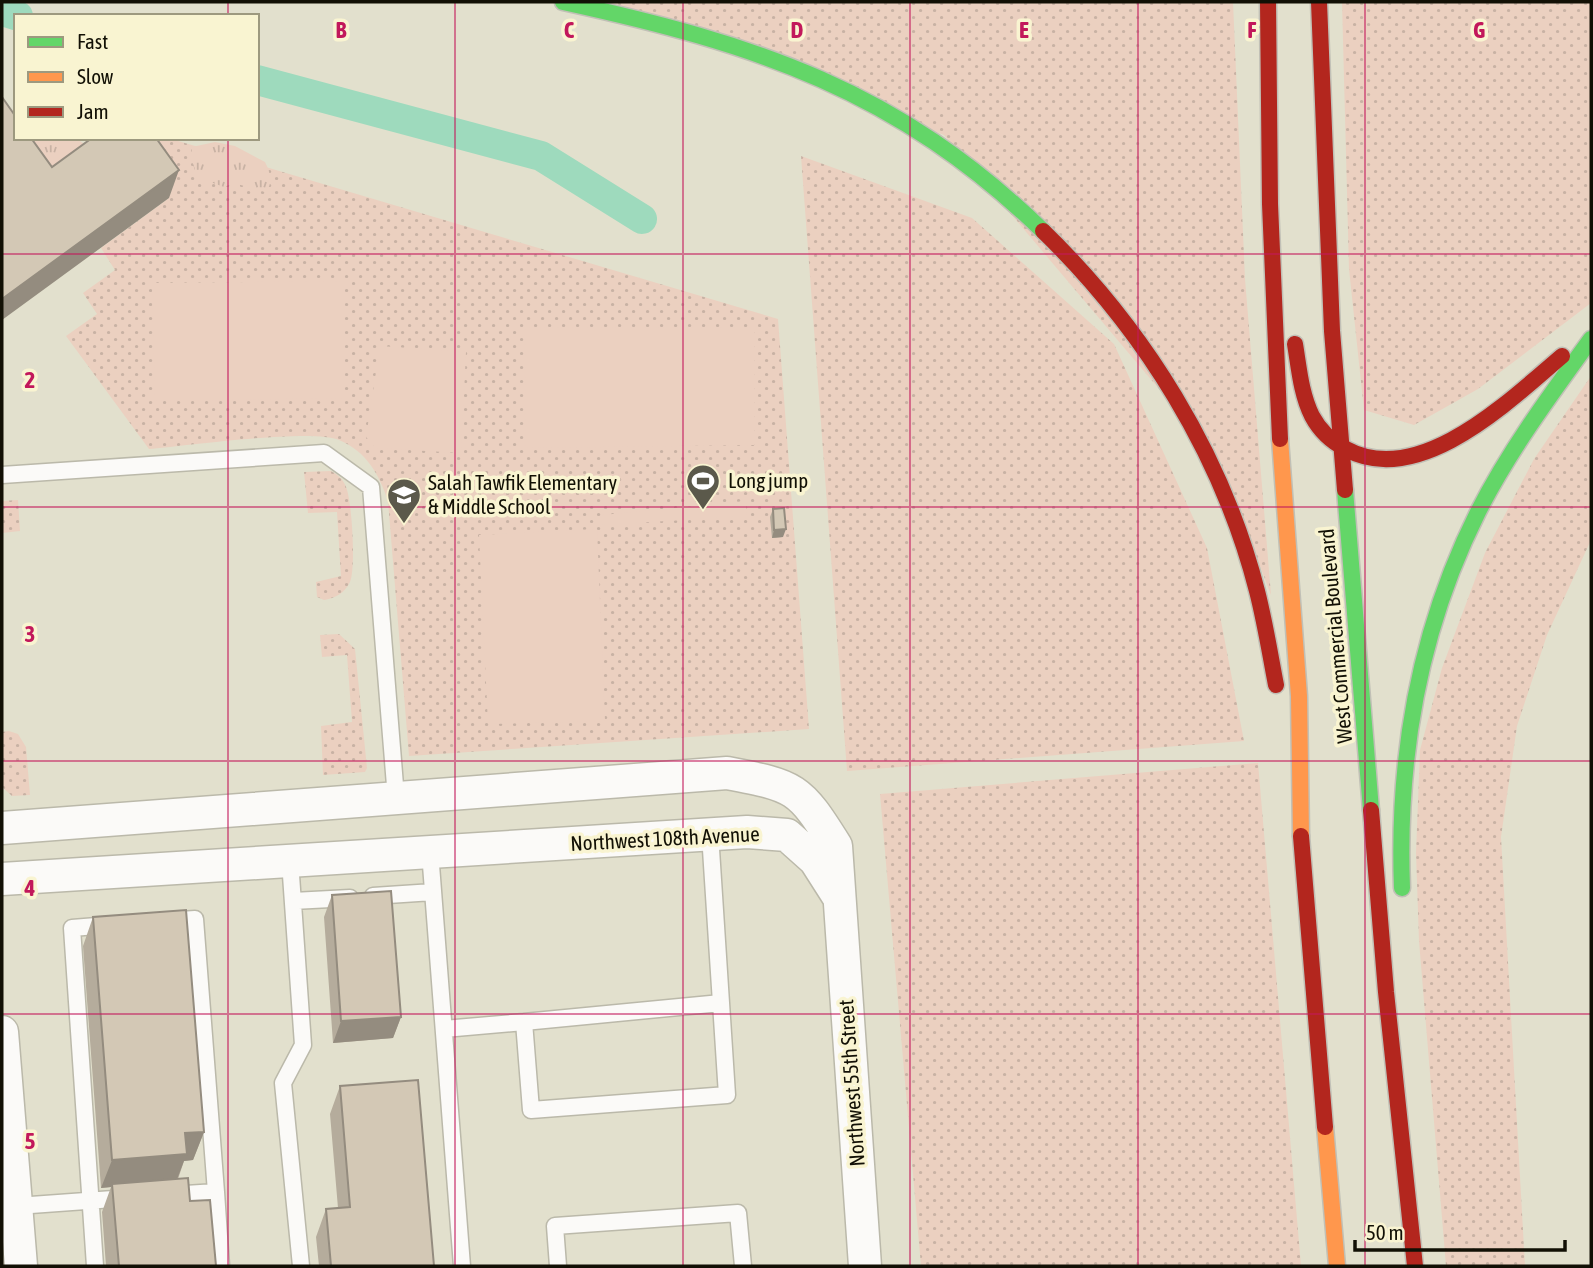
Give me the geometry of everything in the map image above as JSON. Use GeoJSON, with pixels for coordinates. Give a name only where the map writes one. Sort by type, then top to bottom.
{"type":"FeatureCollection","features":[{"type":"Feature","properties":{"kind":"highway"},"geometry":{"type":"LineString","coordinates":[[563,2],[708,37],[801,69],[851,91],[935,140],[973,167],[1053,236],[1130,324],[1170,386],[1214,467],[1255,583],[1272,654],[1278,698]]}},
{"type":"Feature","properties":{"kind":"highway","name":"West Commercial Boulevard"},"geometry":{"type":"LineString","coordinates":[[1268,2],[1270,204],[1279,428],[1299,696],[1301,838],[1337,1266]]}},
{"type":"Feature","properties":{"kind":"highway","name":"West Commercial Boulevard"},"geometry":{"type":"LineString","coordinates":[[1319,2],[1331,305],[1385,992],[1406,1159],[1415,1266]]}},
{"type":"Feature","properties":{"kind":"highway"},"geometry":{"type":"LineString","coordinates":[[1270,204],[1303,389],[1311,413],[1322,432],[1342,449],[1373,460],[1413,456],[1434,449],[1483,420],[1591,332]]}},
{"type":"Feature","properties":{"kind":"highway"},"geometry":{"type":"LineString","coordinates":[[1402,900],[1400,817],[1404,758],[1426,649],[1441,603],[1477,514],[1529,425],[1591,339]]}},
{"type":"Feature","properties":{"kind":"highway"},"geometry":{"type":"LineString","coordinates":[[1282,723],[1301,838]]}},
{"type":"Feature","properties":{"kind":"highway"},"geometry":{"type":"LineString","coordinates":[[1406,1159],[1408,1043]]}},
{"type":"Feature","properties":{"kind":"street"},"geometry":{"type":"LineString","coordinates":[[2,828],[727,774],[782,784],[810,804],[836,846],[840,899]]}},
{"type":"Feature","properties":{"kind":"street","name":"Northwest 108th Avenue"},"geometry":{"type":"LineString","coordinates":[[2,879],[747,832],[787,835],[815,860],[840,899]]}},
{"type":"Feature","properties":{"kind":"street","name":"Northwest 55th Street"},"geometry":{"type":"LineString","coordinates":[[840,899],[865,1266]]}},
{"type":"Feature","properties":{"kind":"street"},"geometry":{"type":"LineString","coordinates":[[2,1032],[21,1266]]}},
{"type":"Feature","properties":{"kind":"lane"},"geometry":{"type":"LineString","coordinates":[[2,475],[324,453],[371,487],[396,798]]}},
{"type":"Feature","properties":{"kind":"lane"},"geometry":{"type":"LineString","coordinates":[[524,1022],[531,1110],[727,1095],[710,834]]}},
{"type":"Feature","properties":{"kind":"lane"},"geometry":{"type":"LineString","coordinates":[[430,852],[462,1266]]}},
{"type":"Feature","properties":{"kind":"lane"},"geometry":{"type":"LineString","coordinates":[[290,861],[303,1045],[283,1083],[301,1266]]}},
{"type":"Feature","properties":{"kind":"lane"},"geometry":{"type":"LineString","coordinates":[[293,901],[433,892]]}},
{"type":"Feature","properties":{"kind":"lane"},"geometry":{"type":"LineString","coordinates":[[154,922],[195,919],[221,1266]]}},
{"type":"Feature","properties":{"kind":"lane"},"geometry":{"type":"LineString","coordinates":[[95,1266],[72,928],[127,924]]}},
{"type":"Feature","properties":{"kind":"lane"},"geometry":{"type":"LineString","coordinates":[[444,1029],[721,1003]]}},
{"type":"Feature","properties":{"kind":"lane"},"geometry":{"type":"LineString","coordinates":[[17,1206],[216,1192]]}},
{"type":"Feature","properties":{"kind":"lane"},"geometry":{"type":"LineString","coordinates":[[558,1266],[555,1226],[738,1213],[743,1266]]}},
{"type":"Feature","properties":{"kind":"green space"},"geometry":{"type":"Polygon","coordinates":[[[597,2],[1233,2],[1245,279],[1271,595],[1220,461],[944,135],[597,2]]]}},
{"type":"Feature","properties":{"kind":"green space"},"geometry":{"type":"Polygon","coordinates":[[[1342,2],[1591,2],[1591,303],[1478,389],[1414,425],[1364,410],[1349,269],[1342,2]]]}},
{"type":"Feature","properties":{"kind":"green space"},"geometry":{"type":"Polygon","coordinates":[[[28,140],[79,140],[84,144],[42,195],[28,140]]]}},
{"type":"Feature","properties":{"kind":"green space"},"geometry":{"type":"Polygon","coordinates":[[[127,140],[175,140],[778,319],[809,729],[409,756],[388,501],[370,464],[357,450],[339,440],[325,437],[277,437],[149,449],[66,336],[97,314],[83,293],[115,270],[101,248],[169,198],[127,140]]]}},
{"type":"Feature","properties":{"kind":"green space"},"geometry":{"type":"Polygon","coordinates":[[[215,142],[235,146],[265,162],[270,174],[268,189],[265,192],[234,183],[224,187],[197,177],[191,158],[192,147],[215,142]]]}},
{"type":"Feature","properties":{"kind":"green space"},"geometry":{"type":"Polygon","coordinates":[[[801,156],[972,218],[1114,344],[1207,548],[1244,741],[847,771],[801,156]]]}},
{"type":"Feature","properties":{"kind":"green space"},"geometry":{"type":"Polygon","coordinates":[[[344,281],[344,398],[155,401],[152,283],[344,281]]]}},
{"type":"Feature","properties":{"kind":"green space"},"geometry":{"type":"Polygon","coordinates":[[[525,327],[754,328],[754,445],[526,448],[525,327]]]}},
{"type":"Feature","properties":{"kind":"green space"},"geometry":{"type":"Polygon","coordinates":[[[380,346],[466,352],[461,453],[375,448],[366,437],[380,346]]]}},
{"type":"Feature","properties":{"kind":"green space"},"geometry":{"type":"Polygon","coordinates":[[[1591,376],[1591,540],[1547,635],[1517,726],[1501,837],[1525,1266],[1446,1266],[1419,941],[1416,853],[1420,750],[1442,668],[1485,553],[1534,459],[1591,376]]]}},
{"type":"Feature","properties":{"kind":"green space"},"geometry":{"type":"Polygon","coordinates":[[[331,471],[342,479],[348,495],[353,563],[350,582],[345,590],[324,600],[317,597],[316,582],[341,576],[337,512],[308,513],[304,472],[331,471]]]}},
{"type":"Feature","properties":{"kind":"green space"},"geometry":{"type":"Polygon","coordinates":[[[18,500],[20,531],[2,533],[2,501],[18,500]]]}},
{"type":"Feature","properties":{"kind":"green space","name":"Long jump"},"geometry":{"type":"Polygon","coordinates":[[[746,501],[747,516],[603,525],[602,515],[746,501]]]}},
{"type":"Feature","properties":{"kind":"green space"},"geometry":{"type":"Polygon","coordinates":[[[597,529],[605,721],[488,724],[479,535],[597,529]]]}},
{"type":"Feature","properties":{"kind":"green space"},"geometry":{"type":"Polygon","coordinates":[[[339,634],[355,649],[367,768],[365,772],[323,775],[321,726],[352,722],[347,655],[322,657],[320,635],[339,634]]]}},
{"type":"Feature","properties":{"kind":"green space"},"geometry":{"type":"Polygon","coordinates":[[[2,732],[18,734],[26,747],[30,795],[12,796],[2,787],[2,732]]]}},
{"type":"Feature","properties":{"kind":"green space"},"geometry":{"type":"Polygon","coordinates":[[[1258,763],[1301,1266],[921,1266],[880,794],[1258,763]]]}},
{"type":"Feature","properties":{"kind":"building"},"geometry":{"type":"Polygon","coordinates":[[[2,97],[14,114],[14,140],[32,140],[52,167],[89,140],[157,140],[179,170],[2,299],[2,97]]]}},
{"type":"Feature","properties":{"kind":"building"},"geometry":{"type":"Polygon","coordinates":[[[784,508],[786,529],[774,530],[773,509],[784,508]]]}},
{"type":"Feature","properties":{"kind":"building"},"geometry":{"type":"Polygon","coordinates":[[[391,891],[401,1017],[341,1021],[332,895],[391,891]]]}},
{"type":"Feature","properties":{"kind":"building"},"geometry":{"type":"Polygon","coordinates":[[[186,910],[204,1132],[185,1133],[187,1154],[112,1160],[93,917],[186,910]]]}},
{"type":"Feature","properties":{"kind":"building"},"geometry":{"type":"Polygon","coordinates":[[[418,1080],[434,1266],[331,1266],[326,1209],[350,1207],[340,1086],[418,1080]]]}},
{"type":"Feature","properties":{"kind":"building"},"geometry":{"type":"Polygon","coordinates":[[[188,1178],[190,1201],[210,1200],[216,1266],[119,1266],[112,1184],[188,1178]]]}},
{"type":"Feature","properties":{"kind":"waterway"},"geometry":{"type":"LineString","coordinates":[[2,11],[14,15]]}},
{"type":"Feature","properties":{"kind":"waterway"},"geometry":{"type":"LineString","coordinates":[[259,81],[541,156],[642,219]]}},
{"type":"Feature","properties":{"kind":"traffic: fast"},"geometry":{"type":"LineString","coordinates":[[563,2],[699,36],[821,79],[878,108],[934,142],[989,182],[1043,231]]}},
{"type":"Feature","properties":{"kind":"traffic: fast"},"geometry":{"type":"LineString","coordinates":[[1402,888],[1401,839],[1408,743],[1416,695],[1441,602],[1458,557],[1490,489],[1531,423],[1591,339]]}},
{"type":"Feature","properties":{"kind":"traffic: fast"},"geometry":{"type":"LineString","coordinates":[[1345,490],[1371,810]]}},
{"type":"Feature","properties":{"kind":"traffic: slow"},"geometry":{"type":"LineString","coordinates":[[1280,439],[1299,696],[1301,836]]}},
{"type":"Feature","properties":{"kind":"traffic: slow"},"geometry":{"type":"LineString","coordinates":[[1325,1127],[1337,1266]]}},
{"type":"Feature","properties":{"kind":"traffic: jam"},"geometry":{"type":"LineString","coordinates":[[1268,2],[1270,204],[1280,439]]}},
{"type":"Feature","properties":{"kind":"traffic: jam"},"geometry":{"type":"LineString","coordinates":[[1319,2],[1332,331],[1345,490]]}},
{"type":"Feature","properties":{"kind":"traffic: jam"},"geometry":{"type":"LineString","coordinates":[[1043,231],[1114,309],[1175,396],[1201,443],[1242,540],[1260,603],[1276,685]]}},
{"type":"Feature","properties":{"kind":"traffic: jam"},"geometry":{"type":"LineString","coordinates":[[1295,344],[1303,390],[1315,421],[1327,436],[1341,446],[1374,458],[1403,458],[1432,449],[1462,434],[1490,416],[1562,356]]}},
{"type":"Feature","properties":{"kind":"traffic: jam"},"geometry":{"type":"LineString","coordinates":[[1371,810],[1386,992],[1415,1266]]}},
{"type":"Feature","properties":{"kind":"traffic: jam"},"geometry":{"type":"LineString","coordinates":[[1301,836],[1325,1127]]}},
{"type":"Feature","properties":{"kind":"place","name":"Long jump"},"geometry":{"type":"Point","coordinates":[703,511]}},
{"type":"Feature","properties":{"kind":"place","name":"Salah Tawfik Elementary & Middle School"},"geometry":{"type":"Point","coordinates":[404,525]}}]}
